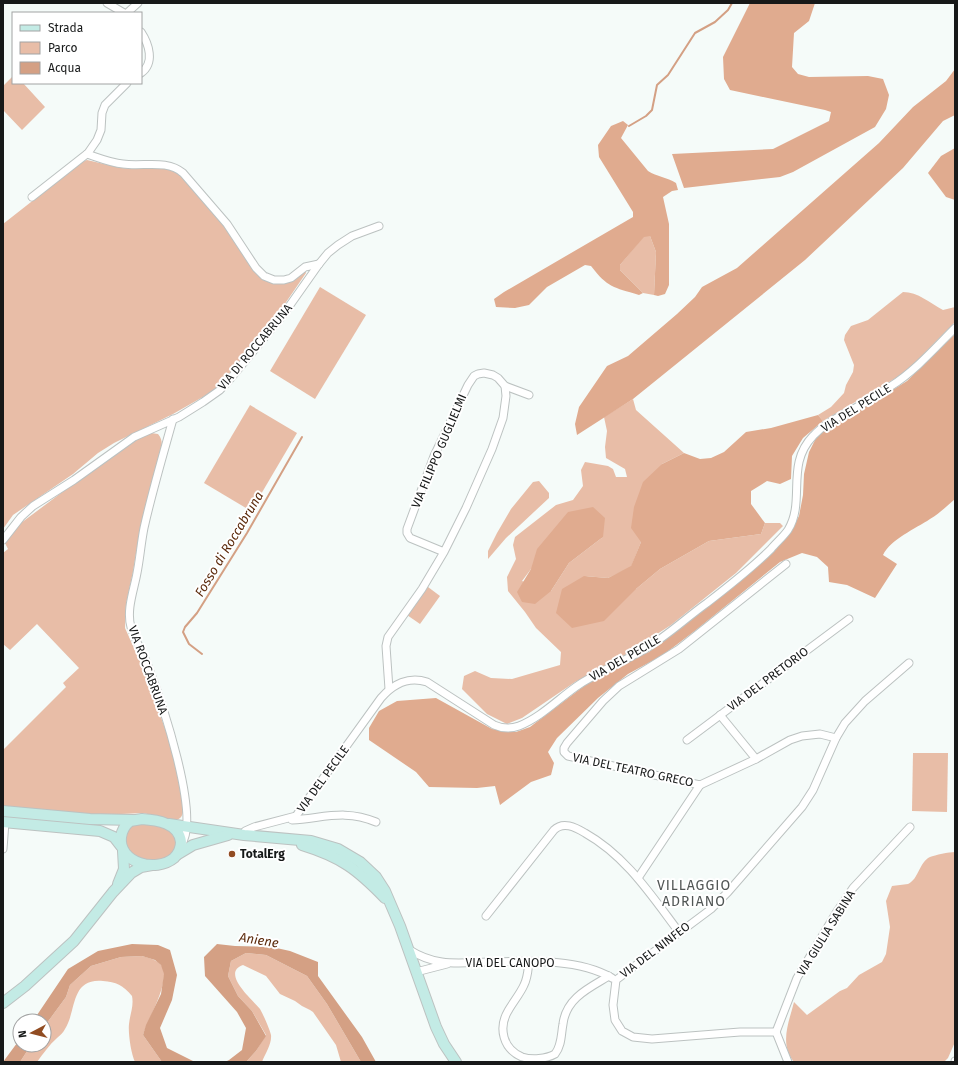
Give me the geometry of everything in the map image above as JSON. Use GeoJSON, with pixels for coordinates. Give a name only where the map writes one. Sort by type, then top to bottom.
{"type":"FeatureCollection","features":[{"type":"Feature","properties":{"kind":"main road"},"geometry":{"type":"LineString","coordinates":[[3,811],[90,819],[152,820],[168,824],[239,835],[311,841],[338,848],[364,865],[384,888],[400,926],[437,1030],[456,1062]]}},
{"type":"Feature","properties":{"kind":"main road"},"geometry":{"type":"LineString","coordinates":[[113,892],[124,869],[122,830],[127,823],[134,820]]}},
{"type":"Feature","properties":{"kind":"main road"},"geometry":{"type":"LineString","coordinates":[[4,822],[100,831],[111,835],[132,859],[152,865]]}},
{"type":"Feature","properties":{"kind":"main road"},"geometry":{"type":"LineString","coordinates":[[168,824],[177,831],[179,835],[179,849]]}},
{"type":"Feature","properties":{"kind":"main road"},"geometry":{"type":"LineString","coordinates":[[3,1002],[34,978],[74,941],[113,892],[133,871],[141,867],[166,863],[179,849],[208,839],[239,835]]}},
{"type":"Feature","properties":{"kind":"street"},"geometry":{"type":"LineString","coordinates":[[107,3],[122,12]]}},
{"type":"Feature","properties":{"kind":"street"},"geometry":{"type":"LineString","coordinates":[[128,12],[138,3]]}},
{"type":"Feature","properties":{"kind":"street"},"geometry":{"type":"LineString","coordinates":[[142,34],[147,43],[149,56],[148,65],[142,72]]}},
{"type":"Feature","properties":{"kind":"street"},"geometry":{"type":"LineString","coordinates":[[32,197],[87,154],[97,140],[101,130],[104,105],[126,84]]}},
{"type":"Feature","properties":{"kind":"street"},"geometry":{"type":"LineString","coordinates":[[87,154],[121,164],[163,165],[178,169],[227,224],[258,270],[267,278],[276,280],[288,279],[305,267],[319,264]]}},
{"type":"Feature","properties":{"kind":"street","name":"VIA DI ROCCABRUNA"},"geometry":{"type":"LineString","coordinates":[[3,540],[21,517],[33,506],[134,437],[146,430],[173,419],[213,396],[232,378],[283,315],[328,253],[344,241],[360,232],[379,226]]}},
{"type":"Feature","properties":{"kind":"street","name":"VIA DEL PECILE"},"geometry":{"type":"LineString","coordinates":[[239,835],[254,827],[286,820],[296,816],[304,807],[381,698],[389,689],[405,681],[424,680],[494,725],[505,728],[513,728],[532,719],[585,681],[650,645],[749,570],[786,532],[791,523],[794,510],[799,460],[804,448],[813,436],[830,422],[868,401],[902,378],[955,328]]}},
{"type":"Feature","properties":{"kind":"street","name":"VIA FILIPPO GUGLIELMI"},"geometry":{"type":"LineString","coordinates":[[444,552],[408,537],[407,529],[410,519],[437,450],[470,380],[478,374],[488,373],[498,378],[505,386]]}},
{"type":"Feature","properties":{"kind":"street"},"geometry":{"type":"LineString","coordinates":[[389,689],[386,646],[388,637],[420,592],[444,552],[472,496],[497,437],[505,405],[505,386],[529,395]]}},
{"type":"Feature","properties":{"kind":"street","name":"VIA ROCCABRUNA"},"geometry":{"type":"LineString","coordinates":[[173,419],[146,521],[130,616],[131,627],[153,679],[173,741],[183,788],[187,826]]}},
{"type":"Feature","properties":{"kind":"street","name":"VIA DEL PECILE"},"geometry":{"type":"LineString","coordinates":[[564,752],[564,748],[567,743],[618,686],[676,651],[786,564]]}},
{"type":"Feature","properties":{"kind":"street","name":"VIA DEL PRETORIO"},"geometry":{"type":"LineString","coordinates":[[687,740],[849,619]]}},
{"type":"Feature","properties":{"kind":"street","name":"VIA DEL NINFEO"},"geometry":{"type":"LineString","coordinates":[[776,1032],[740,1032],[652,1039],[630,1036],[620,1029],[615,1020],[612,978],[711,909],[725,896],[795,817],[813,790],[836,738],[845,723],[860,706],[909,663]]}},
{"type":"Feature","properties":{"kind":"street"},"geometry":{"type":"LineString","coordinates":[[720,716],[756,759]]}},
{"type":"Feature","properties":{"kind":"street","name":"VIA DEL TEATRO GRECO"},"geometry":{"type":"LineString","coordinates":[[564,752],[570,756],[700,784],[756,759],[790,740],[808,734],[820,734],[836,738]]}},
{"type":"Feature","properties":{"kind":"street"},"geometry":{"type":"LineString","coordinates":[[638,878],[700,784]]}},
{"type":"Feature","properties":{"kind":"street"},"geometry":{"type":"LineString","coordinates":[[286,820],[346,815],[360,816],[376,822]]}},
{"type":"Feature","properties":{"kind":"street"},"geometry":{"type":"LineString","coordinates":[[3,849],[4,822]]}},
{"type":"Feature","properties":{"kind":"street"},"geometry":{"type":"LineString","coordinates":[[486,916],[553,831],[561,825],[577,829],[601,843],[621,860],[638,878],[679,932]]}},
{"type":"Feature","properties":{"kind":"street"},"geometry":{"type":"LineString","coordinates":[[179,849],[186,836],[187,826]]}},
{"type":"Feature","properties":{"kind":"street","name":"VIA GIULIA SABINA"},"geometry":{"type":"LineString","coordinates":[[776,1032],[798,976],[840,906],[910,827]]}},
{"type":"Feature","properties":{"kind":"street"},"geometry":{"type":"LineString","coordinates":[[408,949],[425,958],[448,964]]}},
{"type":"Feature","properties":{"kind":"street"},"geometry":{"type":"LineString","coordinates":[[529,961],[526,980],[507,1012],[503,1030],[504,1038],[508,1046],[518,1054],[528,1058],[538,1059],[550,1056],[556,1052],[560,1044],[565,1014],[570,1004],[582,993],[612,978]]}},
{"type":"Feature","properties":{"kind":"street","name":"VIA DEL CANOPO"},"geometry":{"type":"LineString","coordinates":[[448,964],[529,961],[562,963],[596,970],[612,978]]}},
{"type":"Feature","properties":{"kind":"street"},"geometry":{"type":"LineString","coordinates":[[416,972],[448,964]]}},
{"type":"Feature","properties":{"kind":"street"},"geometry":{"type":"LineString","coordinates":[[776,1032],[788,1062]]}},
{"type":"Feature","properties":{"kind":"green space"},"geometry":{"type":"Polygon","coordinates":[[[12,77],[12,84],[24,84],[45,107],[22,130],[3,110],[3,86],[12,77]]]}},
{"type":"Feature","properties":{"kind":"green space"},"geometry":{"type":"Polygon","coordinates":[[[87,160],[121,168],[169,169],[178,173],[224,225],[255,272],[265,280],[276,284],[283,283],[305,270],[306,273],[267,330],[220,385],[208,394],[173,414],[114,443],[98,453],[73,474],[13,515],[3,529],[3,224],[82,162],[87,160]]]}},
{"type":"Feature","properties":{"kind":"green space"},"geometry":{"type":"Polygon","coordinates":[[[644,236],[650,236],[656,252],[654,295],[643,293],[620,270],[620,265],[644,236]]]}},
{"type":"Feature","properties":{"kind":"green space"},"geometry":{"type":"Polygon","coordinates":[[[320,287],[366,315],[315,399],[270,371],[320,287]]]}},
{"type":"Feature","properties":{"kind":"green space"},"geometry":{"type":"Polygon","coordinates":[[[903,292],[908,292],[924,298],[943,310],[955,307],[955,322],[906,372],[823,421],[818,415],[831,407],[844,393],[846,385],[853,372],[854,365],[844,340],[845,335],[851,326],[868,320],[903,292]]]}},
{"type":"Feature","properties":{"kind":"green space"},"geometry":{"type":"Polygon","coordinates":[[[633,399],[636,410],[684,453],[662,464],[641,542],[631,567],[608,578],[584,576],[636,589],[660,569],[709,541],[761,534],[765,523],[780,523],[783,526],[736,573],[671,625],[620,658],[575,682],[522,718],[507,724],[487,714],[462,689],[464,676],[475,671],[491,678],[512,679],[560,665],[561,652],[536,628],[508,591],[507,577],[516,559],[513,545],[515,537],[556,505],[573,500],[583,486],[581,470],[585,462],[608,466],[613,469],[616,477],[627,477],[625,469],[606,458],[605,447],[607,431],[604,417],[633,399]],[[603,537],[531,569],[522,581],[551,591],[569,563],[603,537]]]}},
{"type":"Feature","properties":{"kind":"green space"},"geometry":{"type":"Polygon","coordinates":[[[250,405],[297,433],[251,511],[204,483],[250,405]]]}},
{"type":"Feature","properties":{"kind":"green space"},"geometry":{"type":"Polygon","coordinates":[[[151,433],[158,434],[161,438],[161,453],[139,535],[126,604],[125,628],[147,677],[170,743],[180,782],[182,815],[176,820],[143,813],[100,815],[3,806],[3,750],[66,687],[63,683],[79,668],[37,624],[10,650],[3,644],[3,553],[8,549],[5,543],[21,523],[116,452],[151,433]]]}},
{"type":"Feature","properties":{"kind":"green space"},"geometry":{"type":"Polygon","coordinates":[[[539,481],[549,493],[549,498],[506,538],[488,559],[488,551],[511,509],[533,482],[539,481]]]}},
{"type":"Feature","properties":{"kind":"green space"},"geometry":{"type":"Polygon","coordinates":[[[428,587],[440,596],[420,624],[407,615],[428,587]]]}},
{"type":"Feature","properties":{"kind":"green space"},"geometry":{"type":"Polygon","coordinates":[[[913,753],[948,753],[947,812],[912,811],[913,753]]]}},
{"type":"Feature","properties":{"kind":"green space"},"geometry":{"type":"Polygon","coordinates":[[[143,824],[160,826],[172,834],[177,845],[170,857],[154,860],[142,859],[132,854],[128,850],[126,845],[127,832],[134,825],[143,824]]]}},
{"type":"Feature","properties":{"kind":"green space"},"geometry":{"type":"Polygon","coordinates":[[[955,852],[955,1042],[948,1058],[944,1062],[794,1062],[789,1055],[787,1048],[786,1033],[794,1002],[807,1015],[840,991],[847,988],[859,975],[882,962],[886,954],[890,927],[886,901],[892,886],[912,882],[926,859],[955,852]]]}},
{"type":"Feature","properties":{"kind":"green space"},"geometry":{"type":"Polygon","coordinates":[[[246,953],[266,955],[307,976],[327,1004],[361,1062],[341,1062],[336,1045],[313,1012],[280,994],[266,976],[243,965],[237,969],[235,974],[237,980],[246,994],[260,1009],[271,1035],[269,1045],[262,1062],[246,1062],[256,1051],[266,1035],[252,1011],[238,996],[228,976],[231,961],[246,953]]]}},
{"type":"Feature","properties":{"kind":"green space"},"geometry":{"type":"Polygon","coordinates":[[[142,956],[158,962],[162,966],[164,981],[158,1000],[143,1035],[162,1062],[135,1062],[131,1049],[129,1033],[133,1003],[132,996],[126,989],[112,982],[92,981],[80,990],[76,997],[69,1021],[61,1034],[52,1043],[52,1016],[66,997],[70,985],[91,966],[121,957],[142,956]]]}},
{"type":"Feature","properties":{"kind":"green space"},"geometry":{"type":"Polygon","coordinates":[[[26,1053],[44,1053],[37,1062],[20,1062],[26,1053]]]}},
{"type":"Feature","properties":{"kind":"shaded area"},"geometry":{"type":"Polygon","coordinates":[[[750,3],[815,3],[809,21],[794,33],[792,67],[798,74],[809,77],[868,76],[883,79],[889,95],[886,109],[875,127],[793,172],[780,177],[684,188],[672,154],[773,149],[829,121],[831,112],[825,110],[730,90],[724,79],[723,57],[750,3]]]}},
{"type":"Feature","properties":{"kind":"shaded area"},"geometry":{"type":"Polygon","coordinates":[[[955,69],[955,115],[943,121],[903,168],[805,260],[633,399],[577,435],[575,424],[579,407],[607,366],[628,356],[677,314],[695,297],[702,287],[737,268],[879,143],[913,107],[946,81],[955,69]]]}},
{"type":"Feature","properties":{"kind":"shaded area"},"geometry":{"type":"Polygon","coordinates":[[[623,121],[628,125],[621,138],[648,171],[676,183],[678,190],[672,191],[663,197],[669,224],[669,285],[665,294],[658,296],[654,295],[656,252],[650,236],[644,237],[620,265],[620,270],[643,293],[639,295],[612,286],[602,279],[591,266],[585,265],[547,287],[529,305],[515,308],[496,307],[494,299],[504,292],[633,217],[633,212],[599,157],[598,145],[611,126],[623,121]]]}},
{"type":"Feature","properties":{"kind":"shaded area"},"geometry":{"type":"Polygon","coordinates":[[[955,148],[955,200],[946,197],[928,173],[941,156],[955,148]]]}},
{"type":"Feature","properties":{"kind":"shaded area"},"geometry":{"type":"Polygon","coordinates":[[[955,334],[955,499],[934,517],[897,539],[887,549],[883,555],[897,564],[875,598],[847,585],[829,582],[828,567],[817,557],[802,553],[780,562],[663,655],[628,674],[598,698],[557,738],[548,752],[554,763],[551,775],[531,782],[500,805],[495,786],[477,788],[429,787],[416,772],[369,740],[369,728],[379,711],[397,701],[436,698],[492,729],[516,732],[530,727],[588,683],[621,664],[649,652],[765,560],[789,535],[799,516],[803,495],[804,474],[809,452],[822,430],[870,404],[907,381],[955,334]]]}},
{"type":"Feature","properties":{"kind":"shaded area"},"geometry":{"type":"Polygon","coordinates":[[[818,415],[823,421],[803,438],[792,456],[791,479],[780,484],[767,481],[751,491],[751,504],[765,523],[761,534],[709,541],[660,569],[636,589],[604,621],[572,628],[556,613],[562,589],[584,576],[608,578],[631,566],[641,542],[631,528],[634,507],[643,482],[662,464],[684,453],[700,459],[711,458],[724,452],[746,432],[771,428],[818,415]]]}},
{"type":"Feature","properties":{"kind":"shaded area"},"geometry":{"type":"Polygon","coordinates":[[[593,507],[605,518],[603,537],[569,563],[551,591],[535,604],[522,602],[517,592],[531,569],[537,549],[568,512],[593,507]]]}},
{"type":"Feature","properties":{"kind":"water"},"geometry":{"type":"Polygon","coordinates":[[[132,944],[158,945],[170,950],[177,975],[172,1000],[160,1028],[167,1048],[195,1062],[162,1062],[143,1035],[146,1025],[161,994],[164,974],[161,965],[155,960],[142,956],[121,957],[91,966],[70,985],[66,997],[52,1016],[52,1013],[38,1013],[68,969],[98,951],[132,944]]]}},
{"type":"Feature","properties":{"kind":"water"},"geometry":{"type":"Polygon","coordinates":[[[217,944],[272,947],[290,951],[318,962],[318,976],[362,1037],[376,1062],[361,1062],[327,1004],[307,976],[266,955],[246,953],[231,961],[228,976],[238,996],[252,1011],[266,1036],[256,1051],[246,1062],[225,1062],[242,1050],[246,1028],[237,1012],[205,976],[204,957],[217,944]]]}},
{"type":"Feature","properties":{"kind":"water"},"geometry":{"type":"Polygon","coordinates":[[[12,1050],[12,1053],[26,1053],[20,1062],[3,1062],[12,1050]]]}},
{"type":"Feature","properties":{"kind":"waterway","name":"Fosso di Roccabruna"},"geometry":{"type":"LineString","coordinates":[[629,126],[646,116],[652,110],[657,85],[668,75],[695,33],[715,22],[728,10],[732,3]]}},
{"type":"Feature","properties":{"kind":"waterway","name":"Fosso di Roccabruna"},"geometry":{"type":"LineString","coordinates":[[202,654],[189,644],[183,632],[185,627],[197,613],[247,533],[302,437]]}},
{"type":"Feature","properties":{"kind":"place","name":"TotalErg"},"geometry":{"type":"Point","coordinates":[232,854]}},
{"type":"Feature","properties":{"kind":"district","name":"VILLAGGIO ADRIANO"},"geometry":{"type":"Point","coordinates":[694,894]}},
{"type":"Feature","properties":{"kind":"water label","name":"Aniene"},"geometry":{"type":"Point","coordinates":[259,940]}}]}
